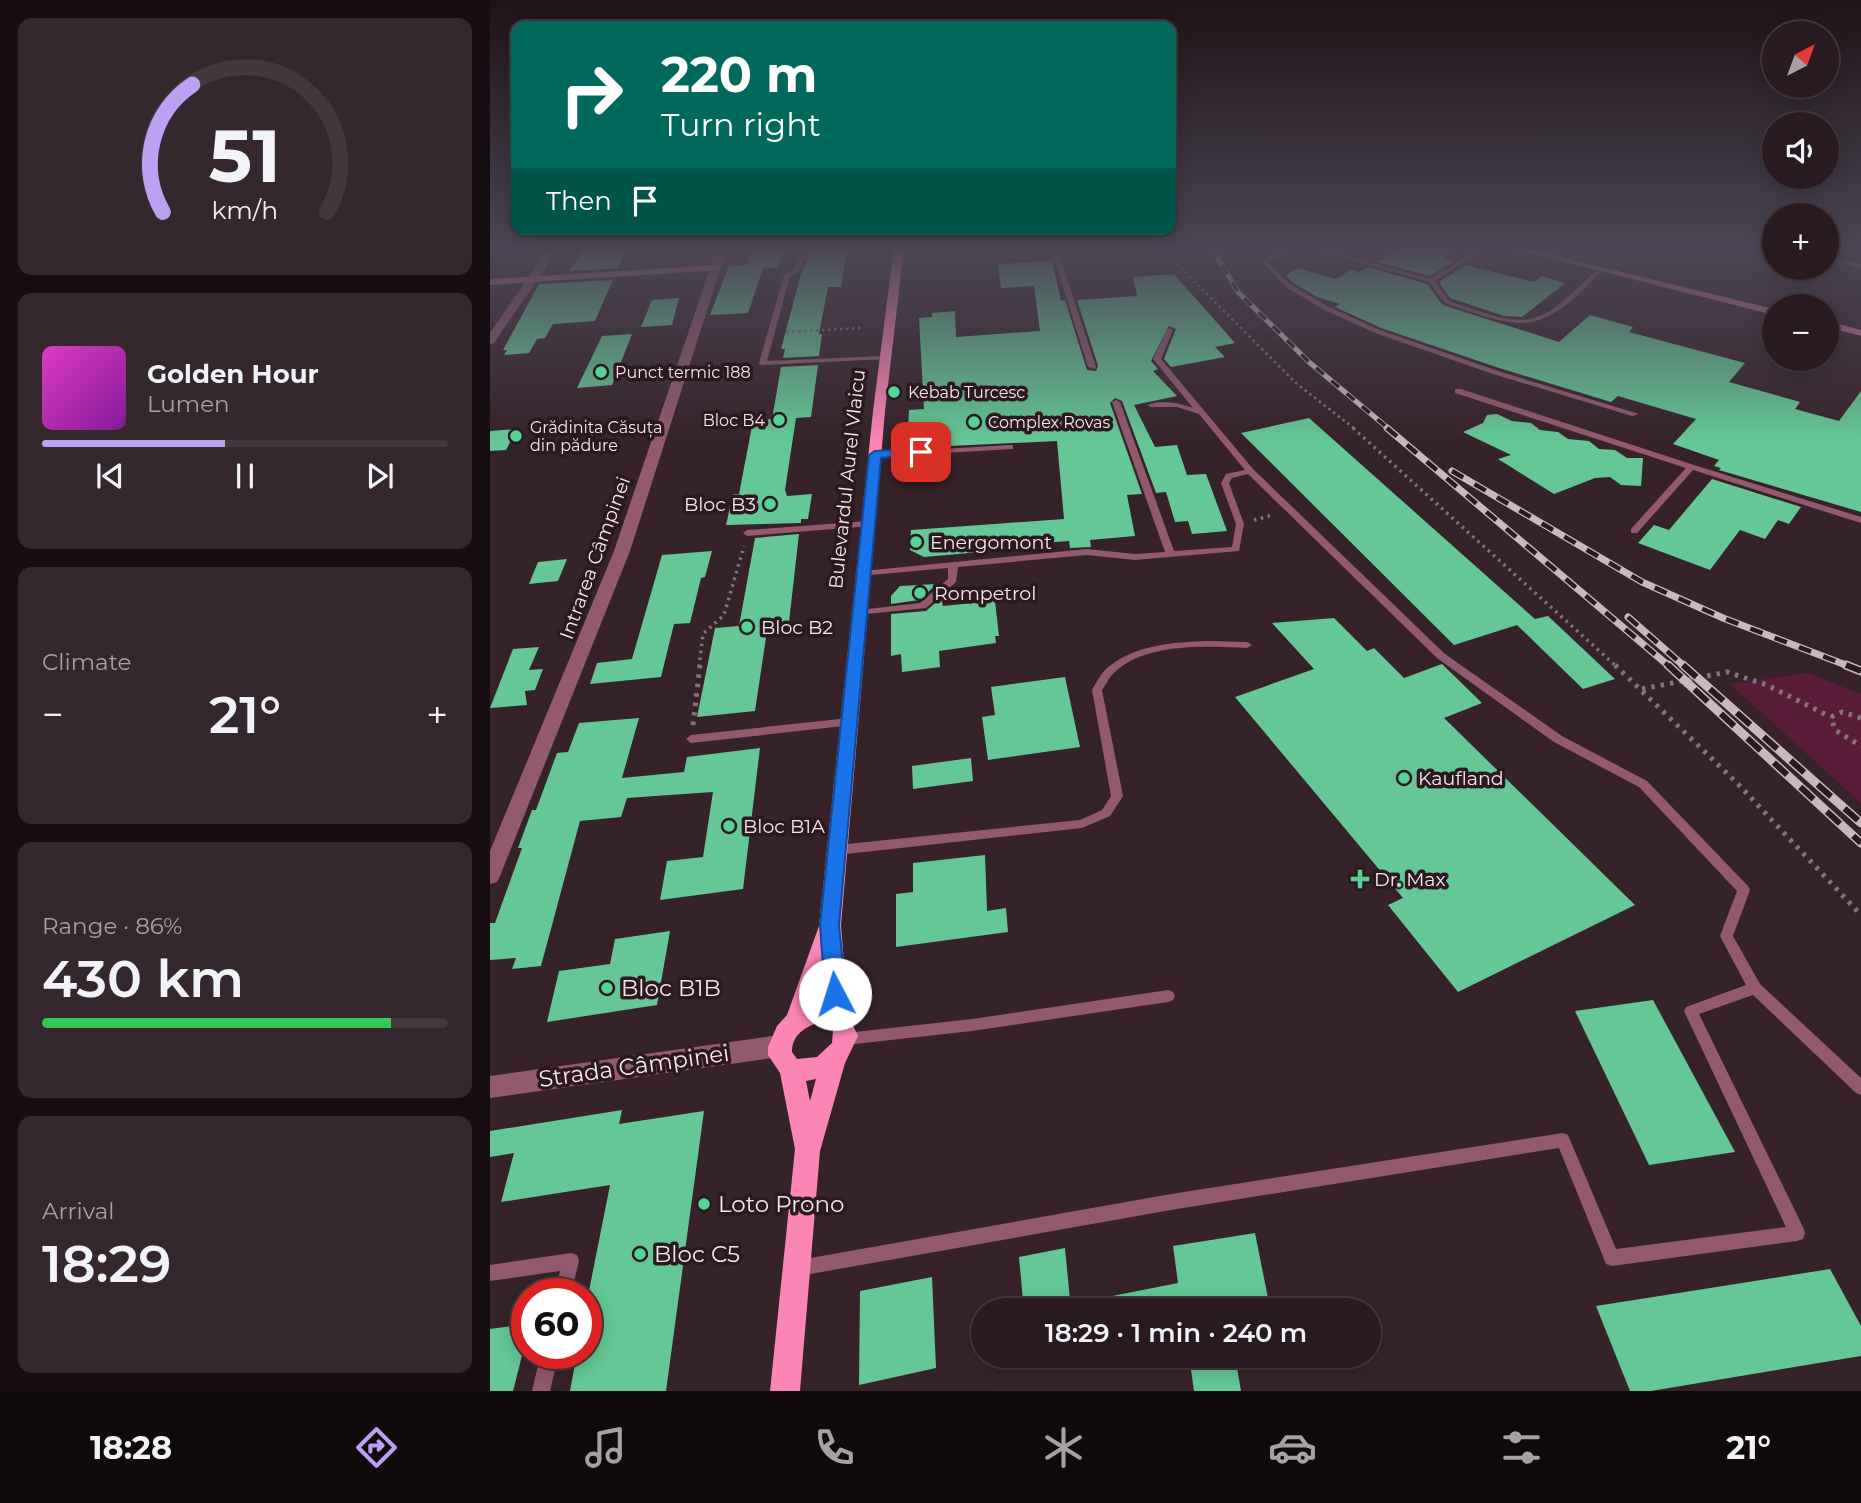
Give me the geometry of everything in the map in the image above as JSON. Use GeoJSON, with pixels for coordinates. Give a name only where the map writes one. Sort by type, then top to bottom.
{"type":"FeatureCollection","features":[{"type":"Feature","properties":{"kind":"main road","name":"Bulevardul Aurel Vlaicu"},"geometry":{"type":"LineString","coordinates":[[842,1028],[830,925],[859,613],[891,313]]}},
{"type":"Feature","properties":{"kind":"main road","name":"Bulevardul Aurel Vlaicu"},"geometry":{"type":"LineString","coordinates":[[797,1020],[830,925]]}},
{"type":"Feature","properties":{"kind":"main road"},"geometry":{"type":"LineString","coordinates":[[786,1391],[807,1151],[834,1061],[842,1028],[817,1013],[797,1020],[788,1028],[779,1046],[784,1063],[792,1069],[813,1071],[834,1061]]}},
{"type":"Feature","properties":{"kind":"main road"},"geometry":{"type":"LineString","coordinates":[[792,1069],[807,1151]]}},
{"type":"Feature","properties":{"kind":"street"},"geometry":{"type":"LineString","coordinates":[[490,341],[509,313]]}},
{"type":"Feature","properties":{"kind":"street","name":"Intrarea Câmpinei"},"geometry":{"type":"LineString","coordinates":[[490,876],[622,551],[701,313]]}},
{"type":"Feature","properties":{"kind":"street"},"geometry":{"type":"LineString","coordinates":[[1839,327],[1861,333]]}},
{"type":"Feature","properties":{"kind":"street","name":"Strada Câmpinei"},"geometry":{"type":"LineString","coordinates":[[490,1087],[779,1046]]}},
{"type":"Feature","properties":{"kind":"lane"},"geometry":{"type":"LineString","coordinates":[[776,313],[763,363],[886,358]]}},
{"type":"Feature","properties":{"kind":"lane"},"geometry":{"type":"LineString","coordinates":[[1075,313],[1092,367]]}},
{"type":"Feature","properties":{"kind":"lane"},"geometry":{"type":"LineString","coordinates":[[1334,313],[1466,363],[1636,414]]}},
{"type":"Feature","properties":{"kind":"lane"},"geometry":{"type":"LineString","coordinates":[[1486,313],[1529,321],[1548,313]]}},
{"type":"Feature","properties":{"kind":"lane"},"geometry":{"type":"LineString","coordinates":[[1170,330],[1157,359],[1250,471],[1441,656],[1558,739],[1643,784],[1744,890],[1726,936],[1755,988],[1861,1088]]}},
{"type":"Feature","properties":{"kind":"lane"},"geometry":{"type":"LineString","coordinates":[[1458,391],[1861,520]]}},
{"type":"Feature","properties":{"kind":"lane"},"geometry":{"type":"LineString","coordinates":[[1116,402],[1170,554]]}},
{"type":"Feature","properties":{"kind":"lane"},"geometry":{"type":"LineString","coordinates":[[1151,405],[1177,405],[1201,412]]}},
{"type":"Feature","properties":{"kind":"lane"},"geometry":{"type":"LineString","coordinates":[[875,455],[1010,447]]}},
{"type":"Feature","properties":{"kind":"lane"},"geometry":{"type":"LineString","coordinates":[[1634,531],[1691,467]]}},
{"type":"Feature","properties":{"kind":"lane"},"geometry":{"type":"LineString","coordinates":[[863,574],[1087,552],[1135,557],[1236,549],[1240,524],[1225,483],[1229,476],[1250,471]]}},
{"type":"Feature","properties":{"kind":"lane"},"geometry":{"type":"LineString","coordinates":[[747,533],[868,524]]}},
{"type":"Feature","properties":{"kind":"lane"},"geometry":{"type":"LineString","coordinates":[[859,613],[923,606],[953,580],[953,565]]}},
{"type":"Feature","properties":{"kind":"lane"},"geometry":{"type":"LineString","coordinates":[[837,850],[1082,824],[1106,813],[1117,796],[1097,690],[1103,677],[1123,663],[1159,649],[1196,642],[1247,645]]}},
{"type":"Feature","properties":{"kind":"lane"},"geometry":{"type":"LineString","coordinates":[[691,740],[849,722]]}},
{"type":"Feature","properties":{"kind":"lane"},"geometry":{"type":"LineString","coordinates":[[796,1269],[1171,1202],[1563,1140],[1612,1258],[1797,1233],[1691,1011],[1755,988]]}},
{"type":"Feature","properties":{"kind":"lane"},"geometry":{"type":"LineString","coordinates":[[842,1028],[972,1025],[1168,996]]}},
{"type":"Feature","properties":{"kind":"lane"},"geometry":{"type":"LineString","coordinates":[[490,1273],[571,1261],[567,1278]]}},
{"type":"Feature","properties":{"kind":"lane"},"geometry":{"type":"LineString","coordinates":[[541,1391],[546,1369]]}},
{"type":"Feature","properties":{"kind":"path"},"geometry":{"type":"LineString","coordinates":[[1226,313],[1297,384],[1340,416],[1642,690],[1816,864],[1861,915]]}},
{"type":"Feature","properties":{"kind":"path"},"geometry":{"type":"LineString","coordinates":[[771,332],[860,328]]}},
{"type":"Feature","properties":{"kind":"path"},"geometry":{"type":"LineString","coordinates":[[1240,524],[1290,510]]}},
{"type":"Feature","properties":{"kind":"path"},"geometry":{"type":"LineString","coordinates":[[691,740],[703,634],[724,615],[747,533]]}},
{"type":"Feature","properties":{"kind":"path"},"geometry":{"type":"LineString","coordinates":[[1642,690],[1726,672],[1769,686],[1797,704],[1831,717],[1842,712],[1861,718]]}},
{"type":"Feature","properties":{"kind":"path"},"geometry":{"type":"LineString","coordinates":[[1831,717],[1835,730],[1861,746]]}},
{"type":"Feature","properties":{"kind":"shaded area"},"geometry":{"type":"Polygon","coordinates":[[[1808,673],[1861,694],[1861,803],[1730,684],[1808,673]]]}},
{"type":"Feature","properties":{"kind":"building"},"geometry":{"type":"Polygon","coordinates":[[[523,313],[599,313],[595,321],[553,324],[545,338],[537,339],[529,353],[504,355],[507,350],[503,350],[523,313]]]}},
{"type":"Feature","properties":{"kind":"building"},"geometry":{"type":"Polygon","coordinates":[[[647,313],[675,313],[672,325],[641,327],[647,313]]]}},
{"type":"Feature","properties":{"kind":"building"},"geometry":{"type":"Polygon","coordinates":[[[711,313],[748,313],[748,313],[710,315],[711,313]]]}},
{"type":"Feature","properties":{"kind":"building"},"geometry":{"type":"Polygon","coordinates":[[[791,313],[823,313],[819,356],[783,358],[785,349],[781,349],[791,313]]]}},
{"type":"Feature","properties":{"kind":"building"},"geometry":{"type":"Polygon","coordinates":[[[932,313],[955,313],[956,337],[1040,331],[1038,313],[1069,313],[1087,370],[1096,371],[1098,366],[1081,313],[1208,313],[1235,343],[1215,347],[1225,357],[1171,367],[1164,359],[1176,329],[1169,326],[1151,361],[1158,369],[1153,371],[1177,396],[1134,405],[1155,447],[1177,445],[1187,475],[1206,474],[1227,531],[1192,534],[1188,521],[1175,522],[1166,492],[1156,493],[1122,401],[1115,398],[1110,403],[1142,494],[1127,495],[1135,536],[1090,540],[1091,547],[1070,548],[1069,541],[1043,543],[1038,547],[924,557],[910,550],[911,530],[1064,519],[1057,441],[907,448],[909,410],[924,409],[919,318],[932,317],[932,313]]]}},
{"type":"Feature","properties":{"kind":"building"},"geometry":{"type":"Polygon","coordinates":[[[1348,313],[1468,313],[1559,342],[1590,315],[1633,327],[1629,332],[1745,363],[1729,382],[1800,402],[1795,409],[1839,421],[1861,391],[1861,512],[1719,470],[1721,468],[1714,466],[1719,460],[1673,444],[1696,419],[1618,396],[1611,402],[1381,328],[1348,313]]]}},
{"type":"Feature","properties":{"kind":"building"},"geometry":{"type":"Polygon","coordinates":[[[1495,313],[1527,313],[1522,317],[1495,313]]]}},
{"type":"Feature","properties":{"kind":"building"},"geometry":{"type":"Polygon","coordinates":[[[632,334],[612,385],[577,388],[602,336],[632,334]]]}},
{"type":"Feature","properties":{"kind":"building"},"geometry":{"type":"Polygon","coordinates":[[[818,365],[811,417],[796,418],[785,490],[787,496],[812,494],[808,519],[801,519],[801,523],[726,525],[733,494],[739,494],[753,421],[772,419],[781,367],[818,365]]]}},
{"type":"Feature","properties":{"kind":"building"},"geometry":{"type":"Polygon","coordinates":[[[1497,414],[1512,421],[1531,423],[1540,430],[1558,432],[1568,439],[1589,441],[1599,449],[1615,450],[1627,458],[1643,458],[1641,486],[1621,485],[1610,477],[1595,478],[1554,494],[1498,459],[1511,455],[1463,432],[1483,423],[1487,415],[1497,414]]]}},
{"type":"Feature","properties":{"kind":"building"},"geometry":{"type":"Polygon","coordinates":[[[1309,418],[1535,619],[1548,616],[1615,679],[1583,689],[1517,625],[1454,645],[1241,433],[1309,418]]]}},
{"type":"Feature","properties":{"kind":"building"},"geometry":{"type":"Polygon","coordinates":[[[517,429],[506,450],[490,451],[490,431],[517,429]]]}},
{"type":"Feature","properties":{"kind":"building"},"geometry":{"type":"Polygon","coordinates":[[[1712,479],[1801,507],[1789,524],[1778,520],[1765,539],[1740,530],[1710,570],[1638,543],[1654,525],[1669,530],[1712,479]]]}},
{"type":"Feature","properties":{"kind":"building","name":"Bloc B2"},"geometry":{"type":"Polygon","coordinates":[[[799,534],[789,622],[768,624],[755,711],[697,717],[715,628],[739,626],[755,538],[799,534]]]}},
{"type":"Feature","properties":{"kind":"building"},"geometry":{"type":"Polygon","coordinates":[[[712,551],[705,577],[701,578],[690,623],[674,624],[661,677],[590,684],[597,663],[632,659],[662,555],[712,551]]]}},
{"type":"Feature","properties":{"kind":"building"},"geometry":{"type":"Polygon","coordinates":[[[567,559],[558,581],[529,584],[538,562],[567,559]]]}},
{"type":"Feature","properties":{"kind":"building"},"geometry":{"type":"Polygon","coordinates":[[[937,584],[919,600],[891,604],[891,596],[900,586],[937,584]]]}},
{"type":"Feature","properties":{"kind":"building"},"geometry":{"type":"Polygon","coordinates":[[[941,598],[943,606],[995,601],[999,636],[995,636],[996,643],[939,651],[940,667],[902,672],[901,654],[891,656],[891,614],[926,611],[941,598]]]}},
{"type":"Feature","properties":{"kind":"building","name":"Kaufland"},"geometry":{"type":"Polygon","coordinates":[[[1334,618],[1367,651],[1374,648],[1404,678],[1442,664],[1482,703],[1444,718],[1635,905],[1458,992],[1388,905],[1403,898],[1235,697],[1314,669],[1272,623],[1334,618]]]}},
{"type":"Feature","properties":{"kind":"building"},"geometry":{"type":"Polygon","coordinates":[[[539,647],[529,670],[543,669],[535,690],[525,691],[527,705],[490,708],[513,649],[539,647]]]}},
{"type":"Feature","properties":{"kind":"building"},"geometry":{"type":"Polygon","coordinates":[[[1065,677],[1080,747],[988,760],[982,717],[995,715],[991,687],[1065,677]]]}},
{"type":"Feature","properties":{"kind":"building"},"geometry":{"type":"Polygon","coordinates":[[[639,718],[622,778],[684,772],[687,757],[760,748],[743,889],[660,900],[667,861],[703,857],[713,792],[627,798],[621,817],[580,821],[541,966],[512,969],[516,958],[490,960],[490,923],[495,923],[522,848],[518,848],[532,810],[536,810],[557,753],[568,752],[579,723],[639,718]]]}},
{"type":"Feature","properties":{"kind":"building"},"geometry":{"type":"Polygon","coordinates":[[[971,758],[973,781],[913,789],[912,766],[971,758]]]}},
{"type":"Feature","properties":{"kind":"building"},"geometry":{"type":"Polygon","coordinates":[[[985,855],[987,911],[1006,908],[1008,932],[896,947],[896,894],[913,892],[913,863],[985,855]]]}},
{"type":"Feature","properties":{"kind":"building","name":"Bloc B1B"},"geometry":{"type":"Polygon","coordinates":[[[670,931],[657,1005],[547,1022],[559,971],[610,964],[615,939],[670,931]]]}},
{"type":"Feature","properties":{"kind":"building"},"geometry":{"type":"Polygon","coordinates":[[[1653,1000],[1735,1152],[1649,1165],[1575,1011],[1653,1000]]]}},
{"type":"Feature","properties":{"kind":"building","name":"Bloc C5"},"geometry":{"type":"Polygon","coordinates":[[[622,1110],[619,1124],[704,1111],[666,1391],[570,1391],[574,1369],[602,1369],[602,1278],[592,1278],[610,1185],[501,1202],[514,1153],[490,1157],[490,1131],[622,1110]]]}},
{"type":"Feature","properties":{"kind":"building"},"geometry":{"type":"Polygon","coordinates":[[[1255,1233],[1268,1298],[1102,1298],[1178,1283],[1173,1246],[1255,1233]]]}},
{"type":"Feature","properties":{"kind":"building"},"geometry":{"type":"Polygon","coordinates":[[[1065,1248],[1070,1298],[1023,1298],[1019,1257],[1065,1248]]]}},
{"type":"Feature","properties":{"kind":"building"},"geometry":{"type":"Polygon","coordinates":[[[1830,1269],[1861,1326],[1861,1356],[1651,1391],[1630,1391],[1596,1306],[1830,1269]]]}},
{"type":"Feature","properties":{"kind":"building"},"geometry":{"type":"Polygon","coordinates":[[[932,1277],[936,1368],[859,1385],[860,1291],[932,1277]]]}},
{"type":"Feature","properties":{"kind":"building"},"geometry":{"type":"Polygon","coordinates":[[[511,1326],[511,1369],[519,1369],[513,1391],[490,1391],[490,1329],[511,1326]]]}},
{"type":"Feature","properties":{"kind":"building"},"geometry":{"type":"Polygon","coordinates":[[[1191,1368],[1237,1368],[1241,1391],[1194,1391],[1191,1368]]]}},
{"type":"Feature","properties":{"kind":"railway"},"geometry":{"type":"LineString","coordinates":[[1259,313],[1309,362],[1389,429]]}},
{"type":"Feature","properties":{"kind":"railway"},"geometry":{"type":"LineString","coordinates":[[1387,428],[1670,667]]}},
{"type":"Feature","properties":{"kind":"railway"},"geometry":{"type":"LineString","coordinates":[[1452,471],[1642,582],[1723,618],[1851,667]]}},
{"type":"Feature","properties":{"kind":"railway"},"geometry":{"type":"LineString","coordinates":[[1628,617],[1685,667]]}},
{"type":"Feature","properties":{"kind":"railway"},"geometry":{"type":"LineString","coordinates":[[1668,665],[1861,843]]}},
{"type":"Feature","properties":{"kind":"railway"},"geometry":{"type":"LineString","coordinates":[[1683,665],[1861,823]]}},
{"type":"Feature","properties":{"kind":"railway"},"geometry":{"type":"LineString","coordinates":[[1846,665],[1851,667]]}},
{"type":"Feature","properties":{"kind":"railway"},"geometry":{"type":"LineString","coordinates":[[1851,667],[1861,671]]}},
{"type":"Feature","properties":{"kind":"place","name":"Punct termic 188"},"geometry":{"type":"Point","coordinates":[601,372]}},
{"type":"Feature","properties":{"kind":"place","name":"Kebab Turcesc"},"geometry":{"type":"Point","coordinates":[894,392]}},
{"type":"Feature","properties":{"kind":"place","name":"Bloc B4"},"geometry":{"type":"Point","coordinates":[779,420]}},
{"type":"Feature","properties":{"kind":"place","name":"Complex Rovas"},"geometry":{"type":"Point","coordinates":[974,422]}},
{"type":"Feature","properties":{"kind":"place","name":"Grădinița Căsuța din pădure"},"geometry":{"type":"Point","coordinates":[516,436]}},
{"type":"Feature","properties":{"kind":"place","name":"Bloc B3"},"geometry":{"type":"Point","coordinates":[770,504]}},
{"type":"Feature","properties":{"kind":"place","name":"Energomont"},"geometry":{"type":"Point","coordinates":[916,542]}},
{"type":"Feature","properties":{"kind":"place","name":"Rompetrol"},"geometry":{"type":"Point","coordinates":[920,593]}},
{"type":"Feature","properties":{"kind":"place","name":"Bloc B2"},"geometry":{"type":"Point","coordinates":[747,627]}},
{"type":"Feature","properties":{"kind":"place","name":"Kaufland"},"geometry":{"type":"Point","coordinates":[1404,778]}},
{"type":"Feature","properties":{"kind":"place","name":"Bloc B1A"},"geometry":{"type":"Point","coordinates":[729,826]}},
{"type":"Feature","properties":{"kind":"place","name":"Dr. Max"},"geometry":{"type":"Point","coordinates":[1360,879]}},
{"type":"Feature","properties":{"kind":"place","name":"Bloc B1B"},"geometry":{"type":"Point","coordinates":[607,988]}},
{"type":"Feature","properties":{"kind":"place","name":"Loto Prono"},"geometry":{"type":"Point","coordinates":[704,1204]}},
{"type":"Feature","properties":{"kind":"place","name":"Bloc C5"},"geometry":{"type":"Point","coordinates":[640,1254]}},
{"type":"Feature","properties":{"kind":"route"},"geometry":{"type":"LineString","coordinates":[[835,994],[830,925],[875,455],[921,452]]}}]}
